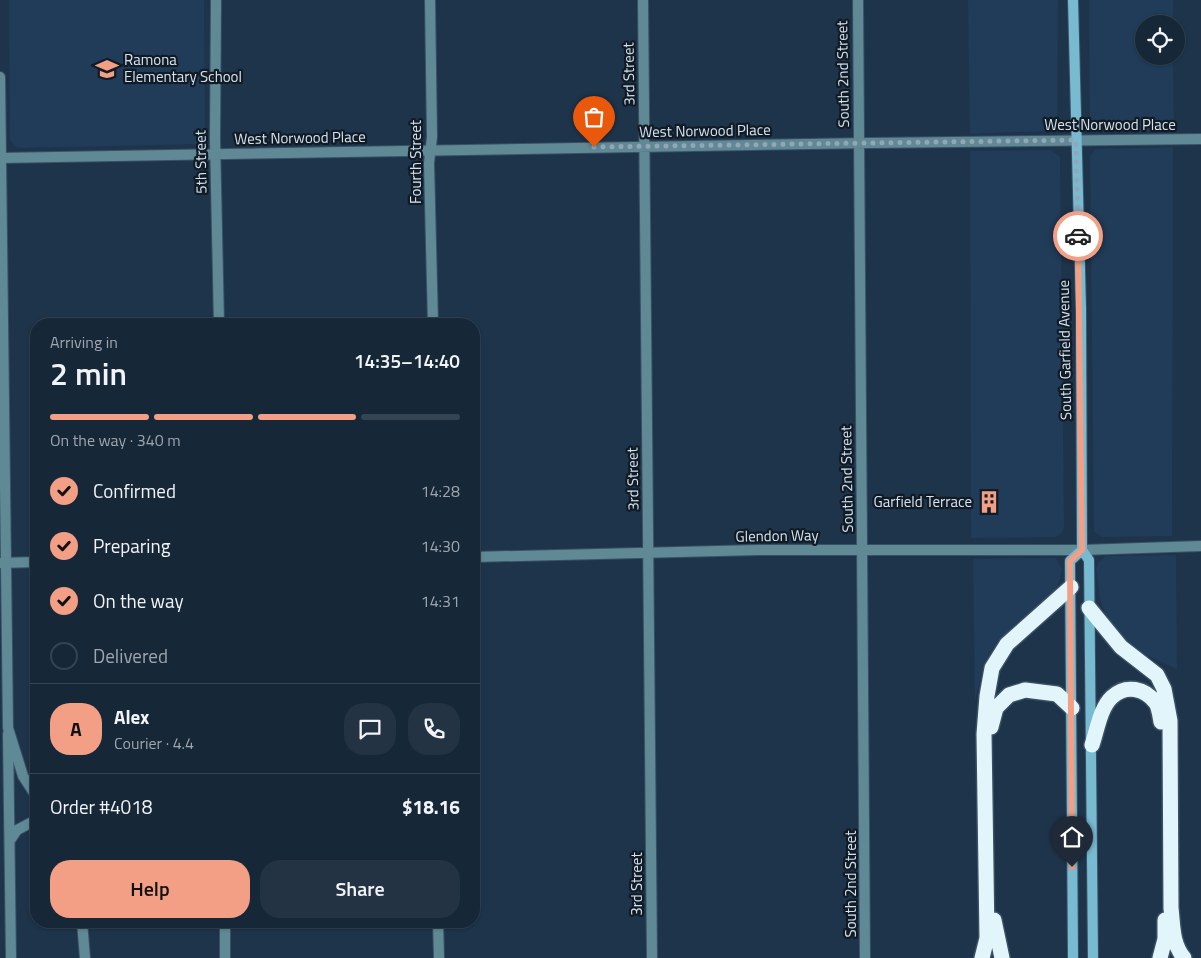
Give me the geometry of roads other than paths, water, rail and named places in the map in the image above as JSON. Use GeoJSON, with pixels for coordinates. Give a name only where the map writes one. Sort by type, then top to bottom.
{"type":"FeatureCollection","features":[{"type":"Feature","properties":{"kind":"highway"},"geometry":{"type":"LineString","coordinates":[[982,958],[987,938],[984,734],[987,696],[992,668],[1007,644],[1071,587]]}},
{"type":"Feature","properties":{"kind":"highway"},"geometry":{"type":"LineString","coordinates":[[1089,608],[1121,646],[1157,675],[1164,689],[1170,721],[1171,908],[1173,932],[1178,951],[1184,958]]}},
{"type":"Feature","properties":{"kind":"highway"},"geometry":{"type":"LineString","coordinates":[[1092,745],[1102,713],[1111,698],[1125,690],[1136,689],[1145,692],[1157,704],[1162,726],[1165,929],[1165,939],[1160,958]]}},
{"type":"Feature","properties":{"kind":"highway"},"geometry":{"type":"LineString","coordinates":[[1002,958],[998,949],[994,913],[991,728],[996,708],[1009,695],[1025,690],[1056,694],[1072,708]]}},
{"type":"Feature","properties":{"kind":"main road","name":"South Garfield Avenue"},"geometry":{"type":"LineString","coordinates":[[1073,0],[1081,308],[1082,550],[1089,560],[1088,660],[1092,745],[1093,958]]}},
{"type":"Feature","properties":{"kind":"main road"},"geometry":{"type":"LineString","coordinates":[[1073,958],[1070,776],[1072,708],[1070,561],[1082,550]]}},
{"type":"Feature","properties":{"kind":"street","name":"5th Street"},"geometry":{"type":"LineString","coordinates":[[216,0],[219,318]]}},
{"type":"Feature","properties":{"kind":"street","name":"Fourth Street"},"geometry":{"type":"LineString","coordinates":[[430,0],[433,318]]}},
{"type":"Feature","properties":{"kind":"street","name":"3rd Street"},"geometry":{"type":"LineString","coordinates":[[643,0],[652,958]]}},
{"type":"Feature","properties":{"kind":"street","name":"South 2nd Street"},"geometry":{"type":"LineString","coordinates":[[858,0],[865,958]]}},
{"type":"Feature","properties":{"kind":"street"},"geometry":{"type":"LineString","coordinates":[[0,76],[3,563],[11,839],[11,958]]}},
{"type":"Feature","properties":{"kind":"street","name":"West Norwood Place"},"geometry":{"type":"LineString","coordinates":[[1,158],[1201,139]]}},
{"type":"Feature","properties":{"kind":"street","name":"Glendon Way"},"geometry":{"type":"LineString","coordinates":[[480,557],[862,550],[1082,550],[1201,546]]}},
{"type":"Feature","properties":{"kind":"street"},"geometry":{"type":"LineString","coordinates":[[3,563],[30,562]]}},
{"type":"Feature","properties":{"kind":"street"},"geometry":{"type":"LineString","coordinates":[[8,728],[23,776],[30,787]]}},
{"type":"Feature","properties":{"kind":"street"},"geometry":{"type":"LineString","coordinates":[[11,839],[18,830],[30,823]]}},
{"type":"Feature","properties":{"kind":"street"},"geometry":{"type":"LineString","coordinates":[[83,928],[85,958]]}},
{"type":"Feature","properties":{"kind":"street"},"geometry":{"type":"LineString","coordinates":[[224,928],[224,958]]}},
{"type":"Feature","properties":{"kind":"street"},"geometry":{"type":"LineString","coordinates":[[438,928],[439,958]]}},
{"type":"Feature","properties":{"kind":"place","name":"Ramona Elementary School"},"geometry":{"type":"Point","coordinates":[107,69]}},
{"type":"Feature","properties":{"kind":"place","name":"Garfield Terrace"},"geometry":{"type":"Point","coordinates":[989,502]}}]}
